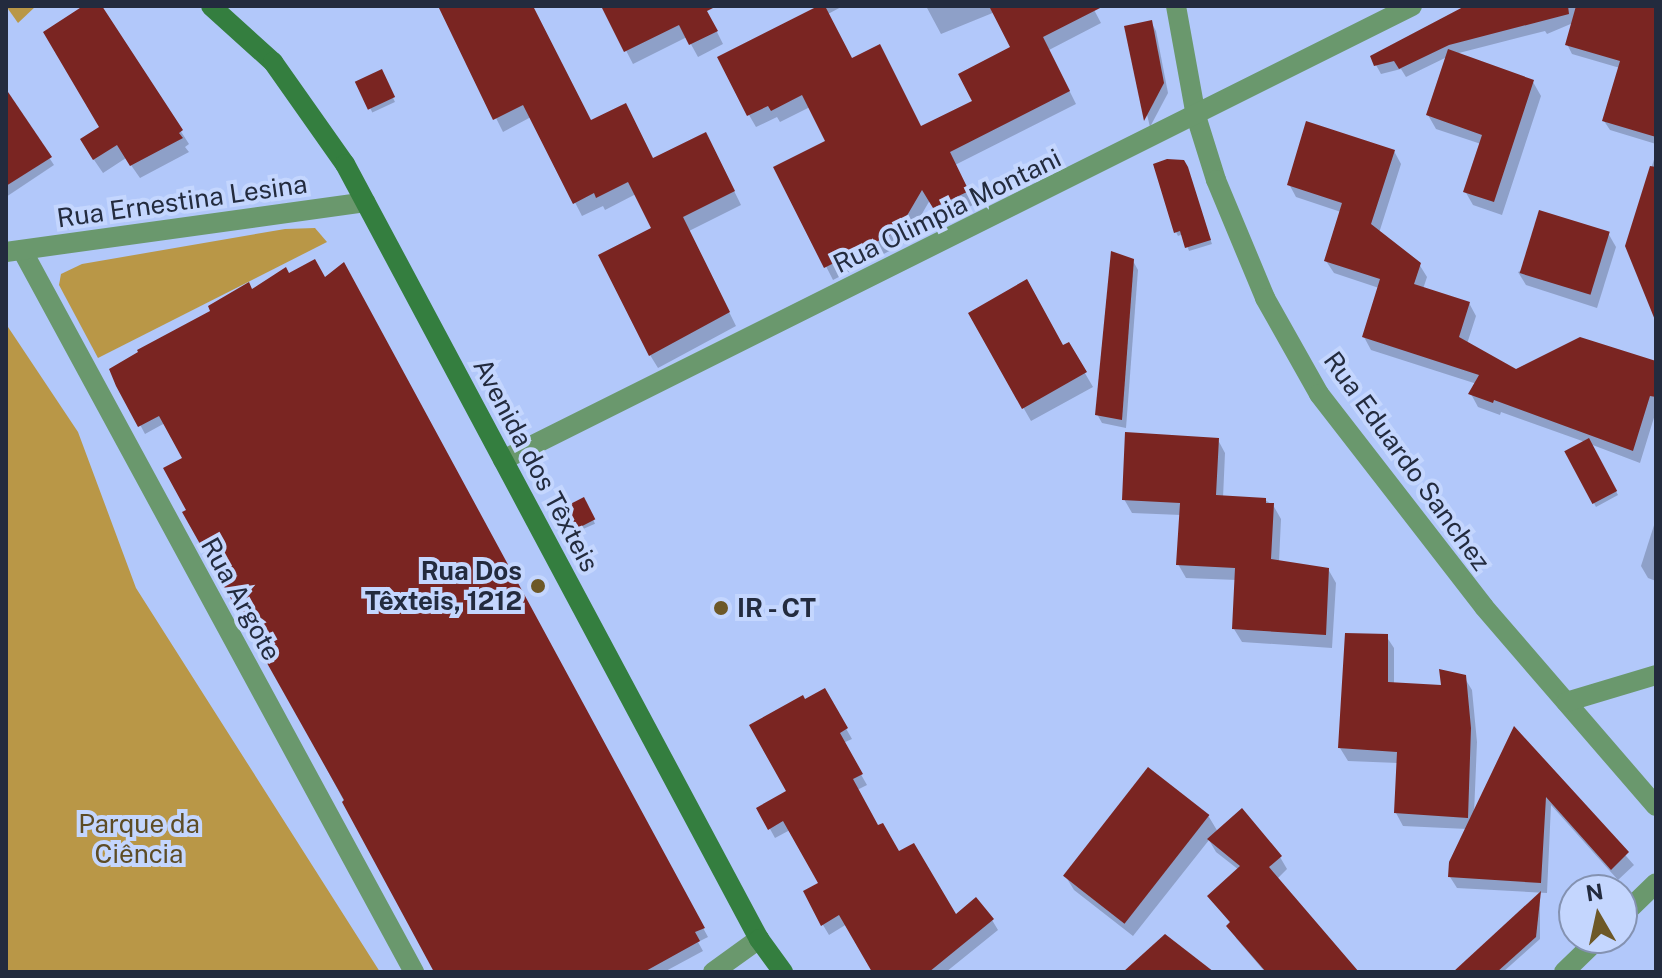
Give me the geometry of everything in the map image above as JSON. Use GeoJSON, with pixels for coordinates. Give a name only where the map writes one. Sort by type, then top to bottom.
{"type":"FeatureCollection","features":[{"type":"Feature","properties":{"kind":"main road","name":"Avenida dos Têxteis"},"geometry":{"type":"LineString","coordinates":[[211,6],[273,62],[345,164],[759,939],[783,972]]}},
{"type":"Feature","properties":{"kind":"street","name":"Rua Eduardo Sanchez"},"geometry":{"type":"LineString","coordinates":[[1176,6],[1196,116],[1216,180],[1265,298],[1319,394],[1484,607],[1656,806]]}},
{"type":"Feature","properties":{"kind":"street","name":"Rua Olimpia Montani"},"geometry":{"type":"LineString","coordinates":[[503,460],[1412,6]]}},
{"type":"Feature","properties":{"kind":"street","name":"Rua Ernestina Lesina"},"geometry":{"type":"LineString","coordinates":[[14,251],[366,202]]}},
{"type":"Feature","properties":{"kind":"street","name":"Rua Argote"},"geometry":{"type":"LineString","coordinates":[[14,251],[414,972]]}},
{"type":"Feature","properties":{"kind":"street"},"geometry":{"type":"LineString","coordinates":[[1566,702],[1656,675]]}},
{"type":"Feature","properties":{"kind":"street"},"geometry":{"type":"LineString","coordinates":[[1638,900],[1656,883]]}},
{"type":"Feature","properties":{"kind":"street"},"geometry":{"type":"LineString","coordinates":[[713,972],[759,939]]}},
{"type":"Feature","properties":{"kind":"street"},"geometry":{"type":"LineString","coordinates":[[1564,972],[1583,954]]}},
{"type":"Feature","properties":{"kind":"green space"},"geometry":{"type":"Polygon","coordinates":[[[6,6],[36,6],[18,23],[6,6]]]}},
{"type":"Feature","properties":{"kind":"green space"},"geometry":{"type":"Polygon","coordinates":[[[315,228],[327,242],[98,358],[59,285],[61,274],[82,264],[285,229],[315,228]]]}},
{"type":"Feature","properties":{"kind":"green space","name":"Parque da Ciência"},"geometry":{"type":"Polygon","coordinates":[[[6,324],[78,432],[136,588],[380,972],[6,972],[6,324]]]}},
{"type":"Feature","properties":{"kind":"building"},"geometry":{"type":"Polygon","coordinates":[[[83,6],[102,6],[183,130],[179,133],[183,138],[130,166],[117,145],[93,160],[80,139],[99,127],[43,32],[83,6]]]}},
{"type":"Feature","properties":{"kind":"building"},"geometry":{"type":"Polygon","coordinates":[[[438,6],[533,6],[591,120],[626,103],[653,158],[706,132],[735,191],[683,217],[730,312],[649,356],[598,255],[651,228],[628,182],[596,198],[594,193],[573,204],[523,105],[493,120],[438,6]]]}},
{"type":"Feature","properties":{"kind":"building"},"geometry":{"type":"Polygon","coordinates":[[[601,6],[717,6],[707,11],[718,31],[689,45],[679,25],[624,52],[601,6]]]}},
{"type":"Feature","properties":{"kind":"building"},"geometry":{"type":"Polygon","coordinates":[[[818,6],[825,6],[852,58],[880,44],[921,126],[972,101],[958,74],[1010,47],[989,6],[1104,6],[1043,37],[1070,91],[950,152],[969,191],[933,208],[922,190],[898,231],[824,268],[773,167],[825,141],[802,95],[771,111],[768,106],[747,116],[717,57],[818,6]]]}},
{"type":"Feature","properties":{"kind":"building"},"geometry":{"type":"Polygon","coordinates":[[[1465,6],[1568,6],[1569,14],[1449,45],[1399,69],[1394,61],[1374,66],[1370,56],[1465,6]]]}},
{"type":"Feature","properties":{"kind":"building"},"geometry":{"type":"Polygon","coordinates":[[[1576,6],[1656,6],[1656,137],[1602,121],[1620,61],[1565,45],[1576,6]]]}},
{"type":"Feature","properties":{"kind":"building"},"geometry":{"type":"Polygon","coordinates":[[[1152,20],[1164,83],[1144,121],[1124,26],[1152,20]]]}},
{"type":"Feature","properties":{"kind":"building"},"geometry":{"type":"Polygon","coordinates":[[[1448,49],[1534,80],[1494,202],[1463,192],[1482,135],[1426,115],[1448,49]]]}},
{"type":"Feature","properties":{"kind":"building"},"geometry":{"type":"Polygon","coordinates":[[[382,69],[395,97],[368,110],[355,82],[382,69]]]}},
{"type":"Feature","properties":{"kind":"building"},"geometry":{"type":"Polygon","coordinates":[[[6,89],[52,157],[6,186],[6,89]]]}},
{"type":"Feature","properties":{"kind":"building"},"geometry":{"type":"Polygon","coordinates":[[[1306,121],[1395,150],[1371,224],[1421,263],[1414,284],[1470,302],[1459,337],[1516,369],[1580,337],[1656,361],[1656,397],[1650,396],[1633,451],[1494,400],[1493,403],[1468,394],[1479,375],[1362,337],[1380,279],[1324,261],[1342,203],[1287,185],[1306,121]]]}},
{"type":"Feature","properties":{"kind":"building"},"geometry":{"type":"Polygon","coordinates":[[[1167,159],[1184,160],[1188,167],[1211,240],[1185,248],[1180,231],[1174,233],[1153,164],[1167,159]]]}},
{"type":"Feature","properties":{"kind":"building"},"geometry":{"type":"Polygon","coordinates":[[[1650,166],[1656,167],[1655,320],[1625,246],[1650,166]]]}},
{"type":"Feature","properties":{"kind":"building"},"geometry":{"type":"Polygon","coordinates":[[[1539,210],[1610,232],[1590,295],[1520,273],[1539,210]]]}},
{"type":"Feature","properties":{"kind":"building"},"geometry":{"type":"Polygon","coordinates":[[[1111,251],[1134,259],[1122,420],[1095,415],[1111,251]]]}},
{"type":"Feature","properties":{"kind":"building"},"geometry":{"type":"Polygon","coordinates":[[[315,259],[325,277],[344,262],[705,928],[695,932],[700,941],[644,972],[434,972],[342,802],[344,800],[182,512],[186,510],[163,468],[182,458],[159,416],[138,427],[116,386],[109,369],[137,350],[210,311],[208,306],[249,282],[252,289],[286,267],[289,273],[315,259]]]}},
{"type":"Feature","properties":{"kind":"building"},"geometry":{"type":"Polygon","coordinates":[[[1027,279],[1063,345],[1069,342],[1087,372],[1022,409],[968,313],[1027,279]]]}},
{"type":"Feature","properties":{"kind":"building"},"geometry":{"type":"Polygon","coordinates":[[[1125,432],[1219,438],[1216,495],[1266,498],[1266,503],[1274,503],[1271,559],[1329,568],[1326,635],[1232,629],[1235,568],[1176,565],[1180,503],[1122,500],[1125,432]]]}},
{"type":"Feature","properties":{"kind":"building"},"geometry":{"type":"Polygon","coordinates":[[[1589,438],[1617,491],[1592,504],[1564,451],[1589,438]]]}},
{"type":"Feature","properties":{"kind":"building"},"geometry":{"type":"Polygon","coordinates":[[[584,497],[595,519],[574,530],[563,508],[584,497]]]}},
{"type":"Feature","properties":{"kind":"building"},"geometry":{"type":"Polygon","coordinates":[[[1345,633],[1388,634],[1388,682],[1441,685],[1439,669],[1466,675],[1471,728],[1468,818],[1394,813],[1397,752],[1338,748],[1345,633]]]}},
{"type":"Feature","properties":{"kind":"building"},"geometry":{"type":"Polygon","coordinates":[[[825,688],[848,728],[840,733],[863,774],[853,779],[878,825],[883,823],[899,851],[914,843],[956,914],[976,897],[994,919],[929,972],[872,972],[839,915],[821,926],[803,891],[818,883],[783,821],[768,830],[756,808],[786,791],[749,725],[803,695],[805,699],[825,688]]]}},
{"type":"Feature","properties":{"kind":"building"},"geometry":{"type":"Polygon","coordinates":[[[1514,726],[1629,852],[1611,870],[1546,797],[1541,883],[1448,877],[1449,862],[1514,726]]]}},
{"type":"Feature","properties":{"kind":"building"},"geometry":{"type":"Polygon","coordinates":[[[1148,767],[1209,815],[1125,924],[1063,876],[1148,767]]]}},
{"type":"Feature","properties":{"kind":"building"},"geometry":{"type":"Polygon","coordinates":[[[1242,808],[1282,856],[1269,867],[1359,972],[1266,972],[1226,926],[1230,922],[1207,896],[1240,866],[1207,839],[1242,808]]]}},
{"type":"Feature","properties":{"kind":"building"},"geometry":{"type":"Polygon","coordinates":[[[1541,891],[1536,937],[1497,972],[1453,972],[1541,891]]]}},
{"type":"Feature","properties":{"kind":"building"},"geometry":{"type":"Polygon","coordinates":[[[1165,934],[1214,972],[1123,972],[1165,934]]]}},
{"type":"Feature","properties":{"kind":"place","name":"Rua Dos Têxteis, 1212"},"geometry":{"type":"Point","coordinates":[538,586]}},
{"type":"Feature","properties":{"kind":"place","name":"IR - CT"},"geometry":{"type":"Point","coordinates":[721,608]}}]}
